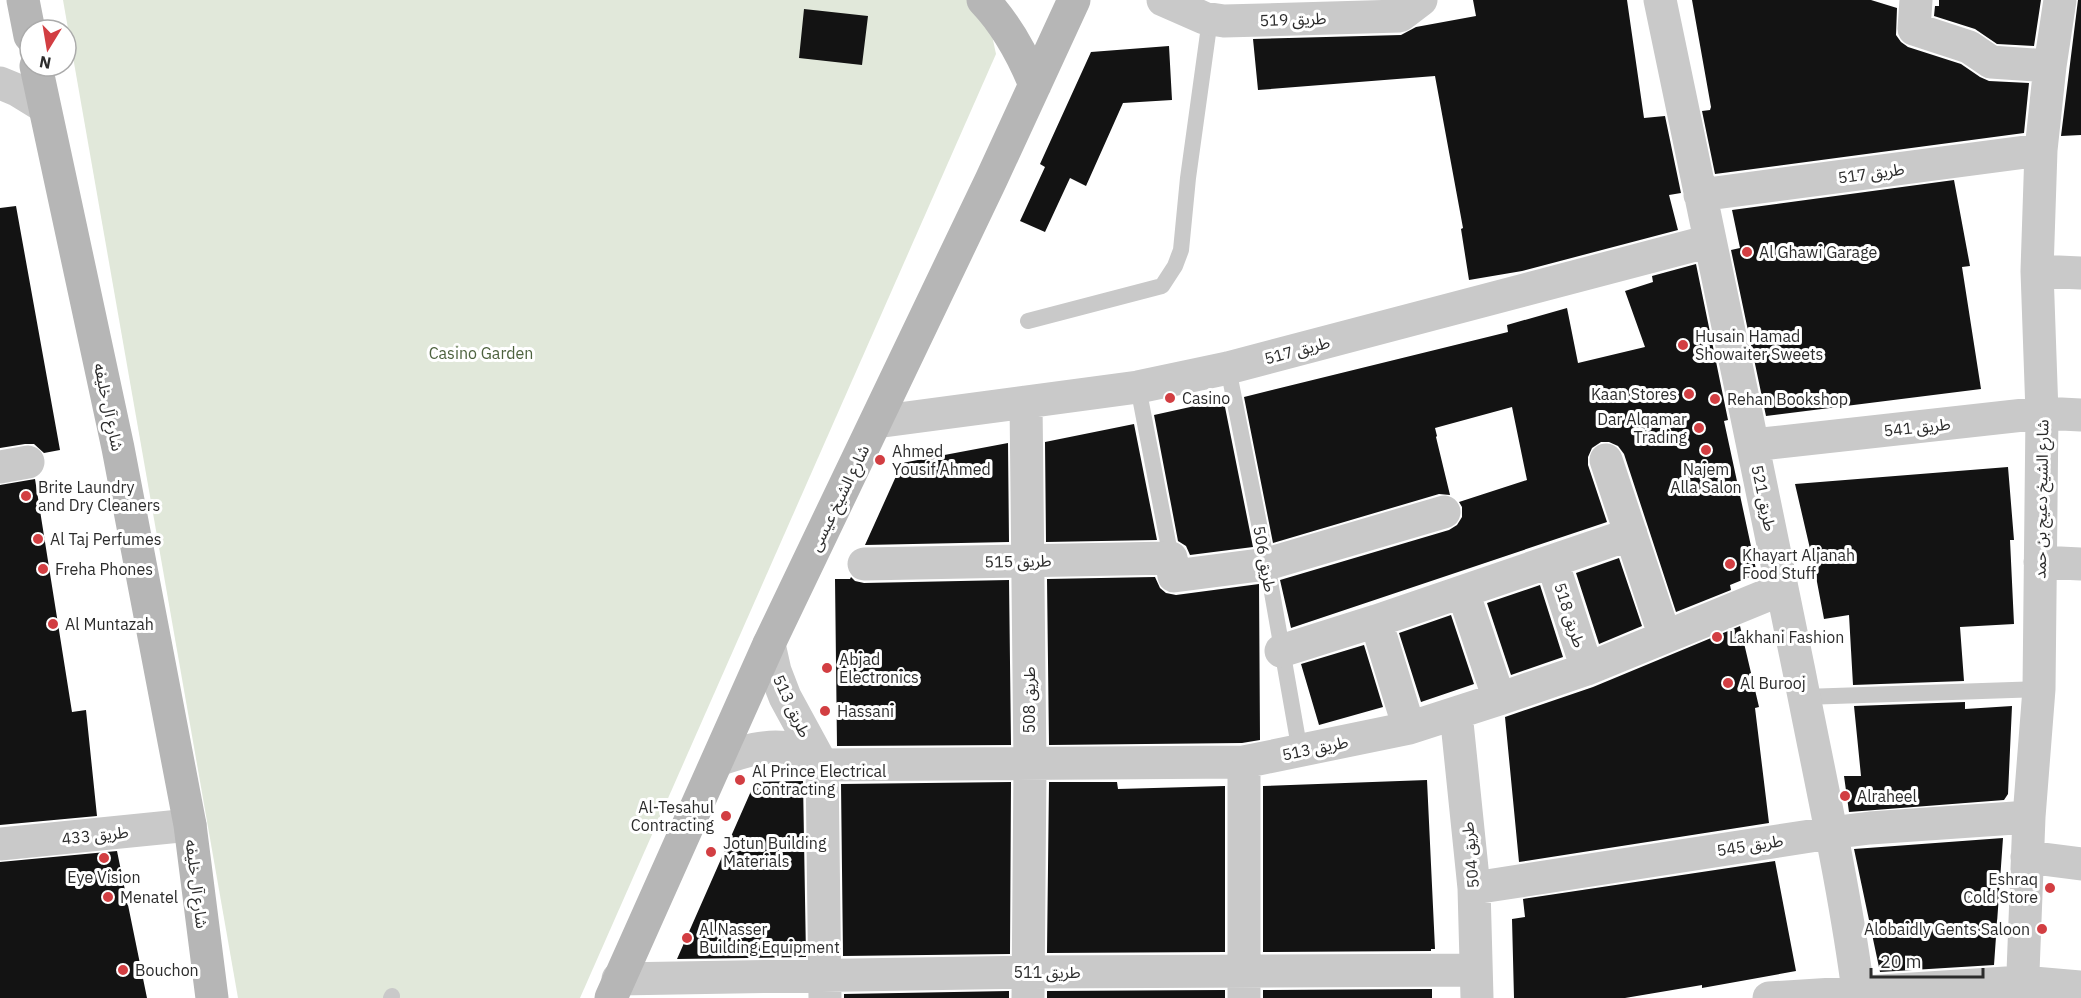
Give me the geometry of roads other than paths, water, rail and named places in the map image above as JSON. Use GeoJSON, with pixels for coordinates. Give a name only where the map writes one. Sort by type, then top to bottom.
{"type":"FeatureCollection","features":[{"type":"Feature","properties":{"kind":"street"},"geometry":{"type":"LineString","coordinates":[[23,0],[26,18]]}},
{"type":"Feature","properties":{"kind":"street"},"geometry":{"type":"LineString","coordinates":[[983,0],[1001,20],[1014,40],[1035,85]]}},
{"type":"Feature","properties":{"kind":"street","name":"شارع الشيخ عيسى"},"geometry":{"type":"LineString","coordinates":[[615,989],[769,644],[1074,0]]}},
{"type":"Feature","properties":{"kind":"street","name":"طريق 519"},"geometry":{"type":"LineString","coordinates":[[1163,0],[1210,19],[1224,21],[1400,16],[1421,0]]}},
{"type":"Feature","properties":{"kind":"street","name":"طريق 521"},"geometry":{"type":"LineString","coordinates":[[1660,0],[1804,697],[1859,995]]}},
{"type":"Feature","properties":{"kind":"street"},"geometry":{"type":"LineString","coordinates":[[1916,0],[1914,29],[1969,46],[1991,62],[2050,66]]}},
{"type":"Feature","properties":{"kind":"street","name":"شارع الشيخ دعيج بن حمد"},"geometry":{"type":"LineString","coordinates":[[2022,990],[2029,818],[2039,689],[2042,413],[2037,271],[2041,150],[2060,0]]}},
{"type":"Feature","properties":{"kind":"street","name":"شارع آل خليفه"},"geometry":{"type":"LineString","coordinates":[[38,78],[118,448],[190,825],[212,998]]}},
{"type":"Feature","properties":{"kind":"street"},"geometry":{"type":"LineString","coordinates":[[0,83],[44,106]]}},
{"type":"Feature","properties":{"kind":"street","name":"طريق 517"},"geometry":{"type":"LineString","coordinates":[[1700,195],[2041,150]]}},
{"type":"Feature","properties":{"kind":"street","name":"طريق 517"},"geometry":{"type":"LineString","coordinates":[[876,422],[1138,387],[1228,368],[1710,241]]}},
{"type":"Feature","properties":{"kind":"street"},"geometry":{"type":"LineString","coordinates":[[2037,271],[2081,273]]}},
{"type":"Feature","properties":{"kind":"street","name":"طريق 508"},"geometry":{"type":"LineString","coordinates":[[1026,402],[1030,765],[1028,985]]}},
{"type":"Feature","properties":{"kind":"street","name":"طريق 541"},"geometry":{"type":"LineString","coordinates":[[1753,445],[2042,413],[2081,415]]}},
{"type":"Feature","properties":{"kind":"street"},"geometry":{"type":"LineString","coordinates":[[1606,460],[1665,637]]}},
{"type":"Feature","properties":{"kind":"street"},"geometry":{"type":"LineString","coordinates":[[1172,558],[1174,576],[1267,564],[1444,512]]}},
{"type":"Feature","properties":{"kind":"street","name":"طريق 518"},"geometry":{"type":"LineString","coordinates":[[1281,651],[1631,534]]}},
{"type":"Feature","properties":{"kind":"street","name":"طريق 515"},"geometry":{"type":"LineString","coordinates":[[864,564],[1172,558]]}},
{"type":"Feature","properties":{"kind":"street","name":"طريق 518"},"geometry":{"type":"LineString","coordinates":[[1552,561],[1587,669]]}},
{"type":"Feature","properties":{"kind":"street"},"geometry":{"type":"LineString","coordinates":[[2040,562],[2081,564]]}},
{"type":"Feature","properties":{"kind":"street","name":"طريق 513"},"geometry":{"type":"LineString","coordinates":[[718,760],[744,751],[772,748],[795,749],[822,765],[1244,762],[1409,728],[1587,669],[1782,589]]}},
{"type":"Feature","properties":{"kind":"street"},"geometry":{"type":"LineString","coordinates":[[1463,592],[1499,699]]}},
{"type":"Feature","properties":{"kind":"street"},"geometry":{"type":"LineString","coordinates":[[1376,621],[1409,728]]}},
{"type":"Feature","properties":{"kind":"street","name":"طريق 513"},"geometry":{"type":"LineString","coordinates":[[769,644],[785,697],[822,765]]}},
{"type":"Feature","properties":{"kind":"street","name":"طريق 504"},"geometry":{"type":"LineString","coordinates":[[1456,712],[1474,888],[1477,984]]}},
{"type":"Feature","properties":{"kind":"street"},"geometry":{"type":"LineString","coordinates":[[1244,762],[1244,985]]}},
{"type":"Feature","properties":{"kind":"street"},"geometry":{"type":"LineString","coordinates":[[822,765],[825,987]]}},
{"type":"Feature","properties":{"kind":"street","name":"طريق 545"},"geometry":{"type":"LineString","coordinates":[[1474,888],[1830,833],[1870,828],[2029,818]]}},
{"type":"Feature","properties":{"kind":"street","name":"طريق 433"},"geometry":{"type":"LineString","coordinates":[[0,844],[190,825]]}},
{"type":"Feature","properties":{"kind":"street"},"geometry":{"type":"LineString","coordinates":[[2027,857],[2081,864]]}},
{"type":"Feature","properties":{"kind":"street","name":"طريق 511"},"geometry":{"type":"LineString","coordinates":[[615,989],[1477,984]]}},
{"type":"Feature","properties":{"kind":"street"},"geometry":{"type":"LineString","coordinates":[[1769,998],[2081,987]]}},
{"type":"Feature","properties":{"kind":"lane"},"geometry":{"type":"LineString","coordinates":[[1028,321],[1162,286],[1175,266],[1181,250],[1189,167],[1210,19]]}},
{"type":"Feature","properties":{"kind":"lane","name":"طريق 506"},"geometry":{"type":"LineString","coordinates":[[1228,368],[1267,564],[1300,752]]}},
{"type":"Feature","properties":{"kind":"lane"},"geometry":{"type":"LineString","coordinates":[[1138,387],[1172,558]]}},
{"type":"Feature","properties":{"kind":"lane"},"geometry":{"type":"LineString","coordinates":[[1804,697],[2039,689]]}},
{"type":"Feature","properties":{"kind":"place","name":"Al Ghawi Garage"},"geometry":{"type":"Point","coordinates":[1747,252]}},
{"type":"Feature","properties":{"kind":"place","name":"Husain Hamad Showaiter Sweets"},"geometry":{"type":"Point","coordinates":[1683,345]}},
{"type":"Feature","properties":{"kind":"place","name":"Kaan Stores"},"geometry":{"type":"Point","coordinates":[1689,394]}},
{"type":"Feature","properties":{"kind":"place","name":"Casino"},"geometry":{"type":"Point","coordinates":[1170,398]}},
{"type":"Feature","properties":{"kind":"place","name":"Rehan Bookshop"},"geometry":{"type":"Point","coordinates":[1715,399]}},
{"type":"Feature","properties":{"kind":"place","name":"Dar Alqamar Trading"},"geometry":{"type":"Point","coordinates":[1699,428]}},
{"type":"Feature","properties":{"kind":"place","name":"Najem Alla Salon"},"geometry":{"type":"Point","coordinates":[1706,450]}},
{"type":"Feature","properties":{"kind":"place","name":"Ahmed Yousif Ahmed"},"geometry":{"type":"Point","coordinates":[880,460]}},
{"type":"Feature","properties":{"kind":"place","name":"Brite Laundry and Dry Cleaners"},"geometry":{"type":"Point","coordinates":[26,496]}},
{"type":"Feature","properties":{"kind":"place","name":"Al Taj Perfumes"},"geometry":{"type":"Point","coordinates":[38,539]}},
{"type":"Feature","properties":{"kind":"place","name":"Khayart Aljanah Food Stuff"},"geometry":{"type":"Point","coordinates":[1730,564]}},
{"type":"Feature","properties":{"kind":"place","name":"Freha Phones"},"geometry":{"type":"Point","coordinates":[43,569]}},
{"type":"Feature","properties":{"kind":"place","name":"Al Muntazah"},"geometry":{"type":"Point","coordinates":[53,624]}},
{"type":"Feature","properties":{"kind":"place","name":"Lakhani Fashion"},"geometry":{"type":"Point","coordinates":[1717,637]}},
{"type":"Feature","properties":{"kind":"place","name":"Abjad Electronics"},"geometry":{"type":"Point","coordinates":[827,668]}},
{"type":"Feature","properties":{"kind":"place","name":"Al Burooj"},"geometry":{"type":"Point","coordinates":[1728,683]}},
{"type":"Feature","properties":{"kind":"place","name":"Hassani"},"geometry":{"type":"Point","coordinates":[825,711]}},
{"type":"Feature","properties":{"kind":"place","name":"Al Prince Electrical Contracting"},"geometry":{"type":"Point","coordinates":[740,780]}},
{"type":"Feature","properties":{"kind":"place","name":"Alraheel"},"geometry":{"type":"Point","coordinates":[1845,796]}},
{"type":"Feature","properties":{"kind":"place","name":"Al-Tesahul Contracting"},"geometry":{"type":"Point","coordinates":[726,816]}},
{"type":"Feature","properties":{"kind":"place","name":"Jotun Building Materials"},"geometry":{"type":"Point","coordinates":[711,852]}},
{"type":"Feature","properties":{"kind":"place","name":"Eye Vision"},"geometry":{"type":"Point","coordinates":[104,858]}},
{"type":"Feature","properties":{"kind":"place","name":"Eshraq Cold Store"},"geometry":{"type":"Point","coordinates":[2050,888]}},
{"type":"Feature","properties":{"kind":"place","name":"Menatel"},"geometry":{"type":"Point","coordinates":[108,897]}},
{"type":"Feature","properties":{"kind":"place","name":"Alobaidly Gents Saloon"},"geometry":{"type":"Point","coordinates":[2042,929]}},
{"type":"Feature","properties":{"kind":"place","name":"Al Nasser Building Equipment"},"geometry":{"type":"Point","coordinates":[687,938]}},
{"type":"Feature","properties":{"kind":"place","name":"Bouchon"},"geometry":{"type":"Point","coordinates":[123,970]}},
{"type":"Feature","properties":{"kind":"park label","name":"Casino Garden"},"geometry":{"type":"Point","coordinates":[481,353]}}]}
